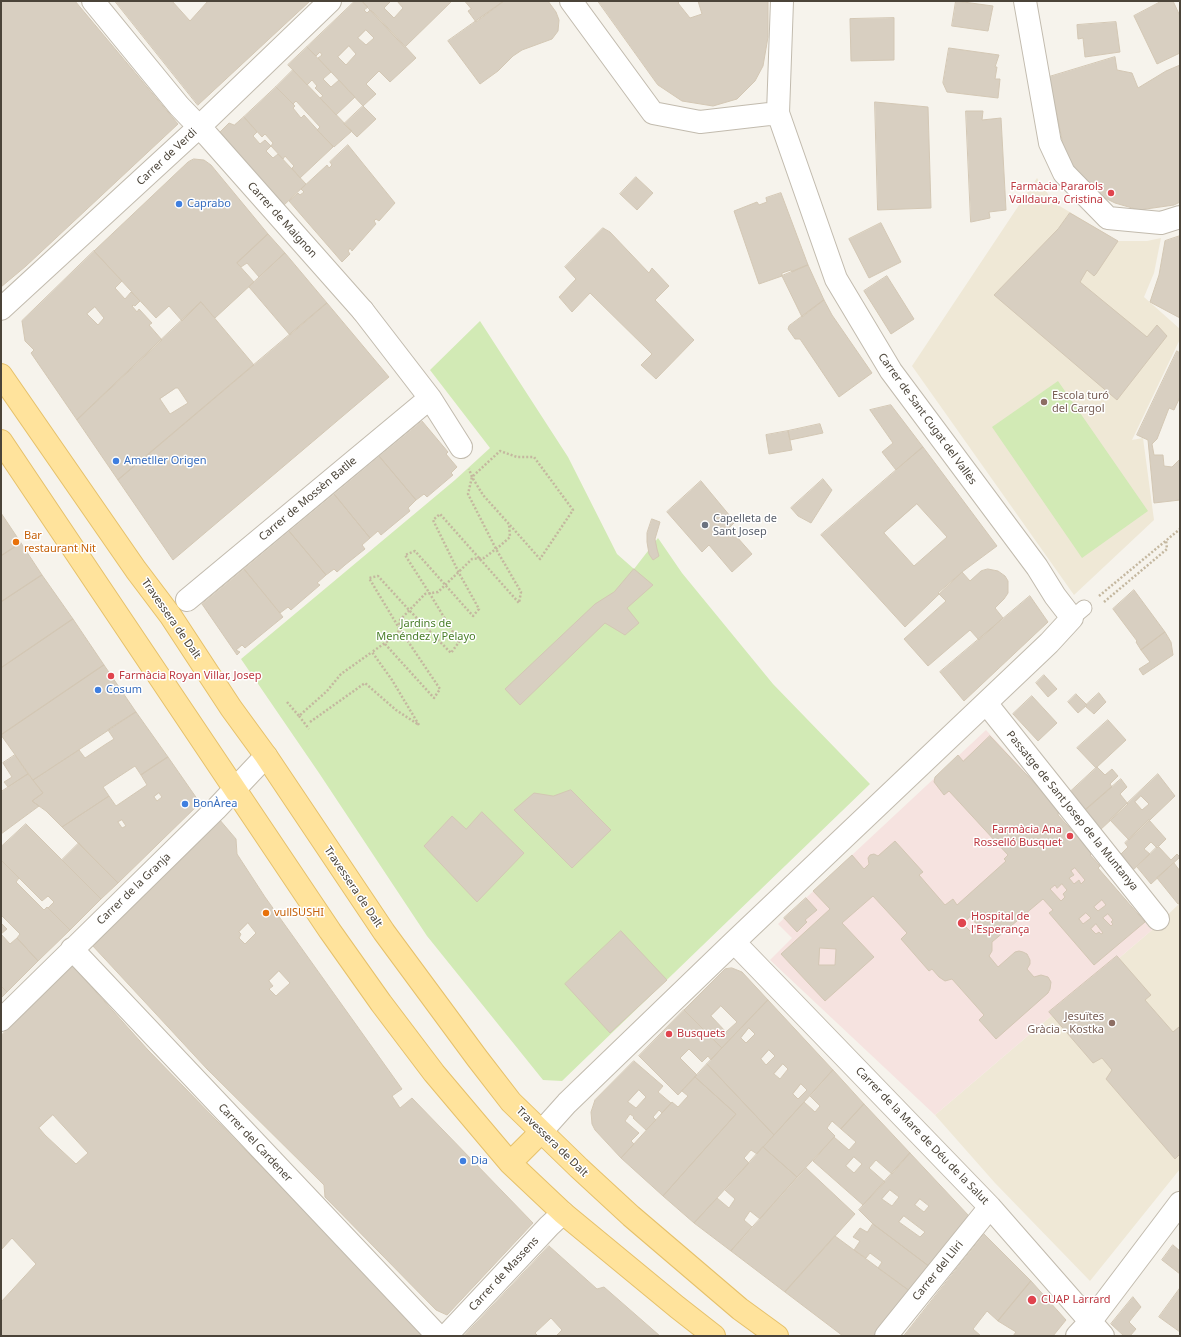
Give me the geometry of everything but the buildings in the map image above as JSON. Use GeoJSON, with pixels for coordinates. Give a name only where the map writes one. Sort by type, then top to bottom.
{"type":"FeatureCollection","features":[{"type":"Feature","properties":{"kind":"main road","name":"Travessera de Dalt"},"geometry":{"type":"LineString","coordinates":[[1,375],[136,570],[170,615],[231,708],[266,756],[384,932],[506,1096],[585,1174],[656,1237],[740,1309],[777,1336]]}},
{"type":"Feature","properties":{"kind":"main road"},"geometry":{"type":"LineString","coordinates":[[1,441],[330,931],[381,1003],[434,1073],[510,1163],[563,1213],[711,1335]]}},
{"type":"Feature","properties":{"kind":"main road"},"geometry":{"type":"LineString","coordinates":[[510,1163],[541,1132]]}},
{"type":"Feature","properties":{"kind":"street","name":"Carrer de Maignon"},"geometry":{"type":"LineString","coordinates":[[93,1],[179,106],[363,311],[430,398],[461,446]]}},
{"type":"Feature","properties":{"kind":"street","name":"Carrer de Verdi"},"geometry":{"type":"LineString","coordinates":[[1,309],[199,127],[330,1]]}},
{"type":"Feature","properties":{"kind":"street"},"geometry":{"type":"LineString","coordinates":[[575,7],[652,113],[700,122],[778,113],[782,1]]}},
{"type":"Feature","properties":{"kind":"street"},"geometry":{"type":"LineString","coordinates":[[1025,1],[1050,143],[1064,173],[1108,218],[1161,223],[1180,217]]}},
{"type":"Feature","properties":{"kind":"street","name":"Carrer de Sant Cugat del Vallès"},"geometry":{"type":"LineString","coordinates":[[778,113],[836,279],[890,371],[1037,567],[1055,596],[1078,613]]}},
{"type":"Feature","properties":{"kind":"street","name":"Carrer de Mossèn Batlle"},"geometry":{"type":"LineString","coordinates":[[187,600],[430,398]]}},
{"type":"Feature","properties":{"kind":"street"},"geometry":{"type":"LineString","coordinates":[[541,1132],[567,1103],[1049,643],[1078,613]]}},
{"type":"Feature","properties":{"kind":"street","name":"Passatge de Sant Josep de la Muntanya"},"geometry":{"type":"LineString","coordinates":[[986,703],[1158,919]]}},
{"type":"Feature","properties":{"kind":"street","name":"Carrer de la Granja"},"geometry":{"type":"LineString","coordinates":[[1,1020],[235,790],[266,756]]}},
{"type":"Feature","properties":{"kind":"street","name":"Carrer de la Mare de Déu de la Salut"},"geometry":{"type":"LineString","coordinates":[[734,942],[990,1207],[1090,1331]]}},
{"type":"Feature","properties":{"kind":"street","name":"Carrer del Cardener"},"geometry":{"type":"LineString","coordinates":[[72,949],[438,1336]]}},
{"type":"Feature","properties":{"kind":"street"},"geometry":{"type":"LineString","coordinates":[[1090,1331],[1180,1203]]}},
{"type":"Feature","properties":{"kind":"street","name":"Carrer del Lliri"},"geometry":{"type":"LineString","coordinates":[[886,1336],[990,1207]]}},
{"type":"Feature","properties":{"kind":"street","name":"Carrer de Massens"},"geometry":{"type":"LineString","coordinates":[[446,1336],[563,1213]]}},
{"type":"Feature","properties":{"kind":"path"},"geometry":{"type":"LineString","coordinates":[[385,644],[434,698],[440,690],[399,628],[369,578],[378,576],[451,653],[459,642],[405,555],[415,552],[473,616],[479,609],[459,573],[433,520],[440,514],[519,603],[522,592],[496,549],[468,494],[472,477],[500,451],[517,457],[534,457],[573,510],[540,560],[484,495],[472,477],[461,446]]}},
{"type":"Feature","properties":{"kind":"path"},"geometry":{"type":"LineString","coordinates":[[299,716],[327,692],[341,674],[398,634],[400,620],[425,594],[438,592],[472,559],[484,558],[510,537],[508,524]]}},
{"type":"Feature","properties":{"kind":"path"},"geometry":{"type":"LineString","coordinates":[[1078,613],[1180,529]]}},
{"type":"Feature","properties":{"kind":"path"},"geometry":{"type":"LineString","coordinates":[[1100,605],[1167,549],[1166,540]]}},
{"type":"Feature","properties":{"kind":"path"},"geometry":{"type":"LineString","coordinates":[[310,722],[365,683],[396,710],[419,724],[392,680],[372,652]]}},
{"type":"Feature","properties":{"kind":"path"},"geometry":{"type":"LineString","coordinates":[[287,702],[309,729]]}},
{"type":"Feature","properties":{"kind":"shaded area","name":"Escola turó del Cargol"},"geometry":{"type":"Polygon","coordinates":[[[1037,178],[1050,197],[1058,205],[1118,241],[1147,241],[1161,238],[1154,273],[1144,297],[1180,329],[1180,339],[1132,440],[1143,438],[1154,520],[1074,595],[912,366],[1037,178]]]}},
{"type":"Feature","properties":{"kind":"shaded area","name":"Hospital de l'Esperança"},"geometry":{"type":"Polygon","coordinates":[[[986,730],[1059,809],[1058,815],[1092,853],[1091,855],[1100,866],[1098,869],[1152,930],[935,1115],[770,960],[792,938],[778,924],[986,730]]]}},
{"type":"Feature","properties":{"kind":"shaded area","name":"Jesuïtes Gràcia - Kostka"},"geometry":{"type":"Polygon","coordinates":[[[1180,903],[1180,1169],[1090,1281],[995,1183],[935,1115],[1152,930],[1180,903]]]}},
{"type":"Feature","properties":{"kind":"green space","name":"Jardins de Menéndez y Pelayo"},"geometry":{"type":"Polygon","coordinates":[[[480,321],[568,457],[617,554],[634,569],[658,538],[682,573],[773,684],[870,784],[562,1081],[543,1080],[427,936],[319,773],[241,659],[455,480],[490,448],[430,370],[480,321]]]}},
{"type":"Feature","properties":{"kind":"green space"},"geometry":{"type":"Polygon","coordinates":[[[1058,381],[1148,511],[1082,558],[992,427],[1058,381]]]}},
{"type":"Feature","properties":{"kind":"place","name":"Farmàcia Pararols Valldaura, Cristina"},"geometry":{"type":"Point","coordinates":[1111,193]}},
{"type":"Feature","properties":{"kind":"place","name":"Caprabo"},"geometry":{"type":"Point","coordinates":[179,204]}},
{"type":"Feature","properties":{"kind":"place","name":"Escola turó del Cargol"},"geometry":{"type":"Point","coordinates":[1044,402]}},
{"type":"Feature","properties":{"kind":"place","name":"Ametller Origen"},"geometry":{"type":"Point","coordinates":[116,461]}},
{"type":"Feature","properties":{"kind":"place","name":"Capelleta de Sant Josep"},"geometry":{"type":"Point","coordinates":[705,525]}},
{"type":"Feature","properties":{"kind":"place","name":"Bar restaurant Nit"},"geometry":{"type":"Point","coordinates":[16,542]}},
{"type":"Feature","properties":{"kind":"place","name":"Farmàcia Royan Villar, Josep"},"geometry":{"type":"Point","coordinates":[111,676]}},
{"type":"Feature","properties":{"kind":"place","name":"Cosum"},"geometry":{"type":"Point","coordinates":[98,690]}},
{"type":"Feature","properties":{"kind":"place","name":"BonÀrea"},"geometry":{"type":"Point","coordinates":[185,804]}},
{"type":"Feature","properties":{"kind":"place","name":"Farmàcia Ana Rosselló Busquet"},"geometry":{"type":"Point","coordinates":[1070,836]}},
{"type":"Feature","properties":{"kind":"place","name":"vullSUSHI"},"geometry":{"type":"Point","coordinates":[266,913]}},
{"type":"Feature","properties":{"kind":"place","name":"Hospital de l'Esperança"},"geometry":{"type":"Point","coordinates":[962,923]}},
{"type":"Feature","properties":{"kind":"place","name":"Jesuïtes Gràcia - Kostka"},"geometry":{"type":"Point","coordinates":[1112,1023]}},
{"type":"Feature","properties":{"kind":"place","name":"Busquets"},"geometry":{"type":"Point","coordinates":[669,1034]}},
{"type":"Feature","properties":{"kind":"place","name":"Dia"},"geometry":{"type":"Point","coordinates":[463,1161]}},
{"type":"Feature","properties":{"kind":"place","name":"CUAP Larrard"},"geometry":{"type":"Point","coordinates":[1032,1300]}}]}
